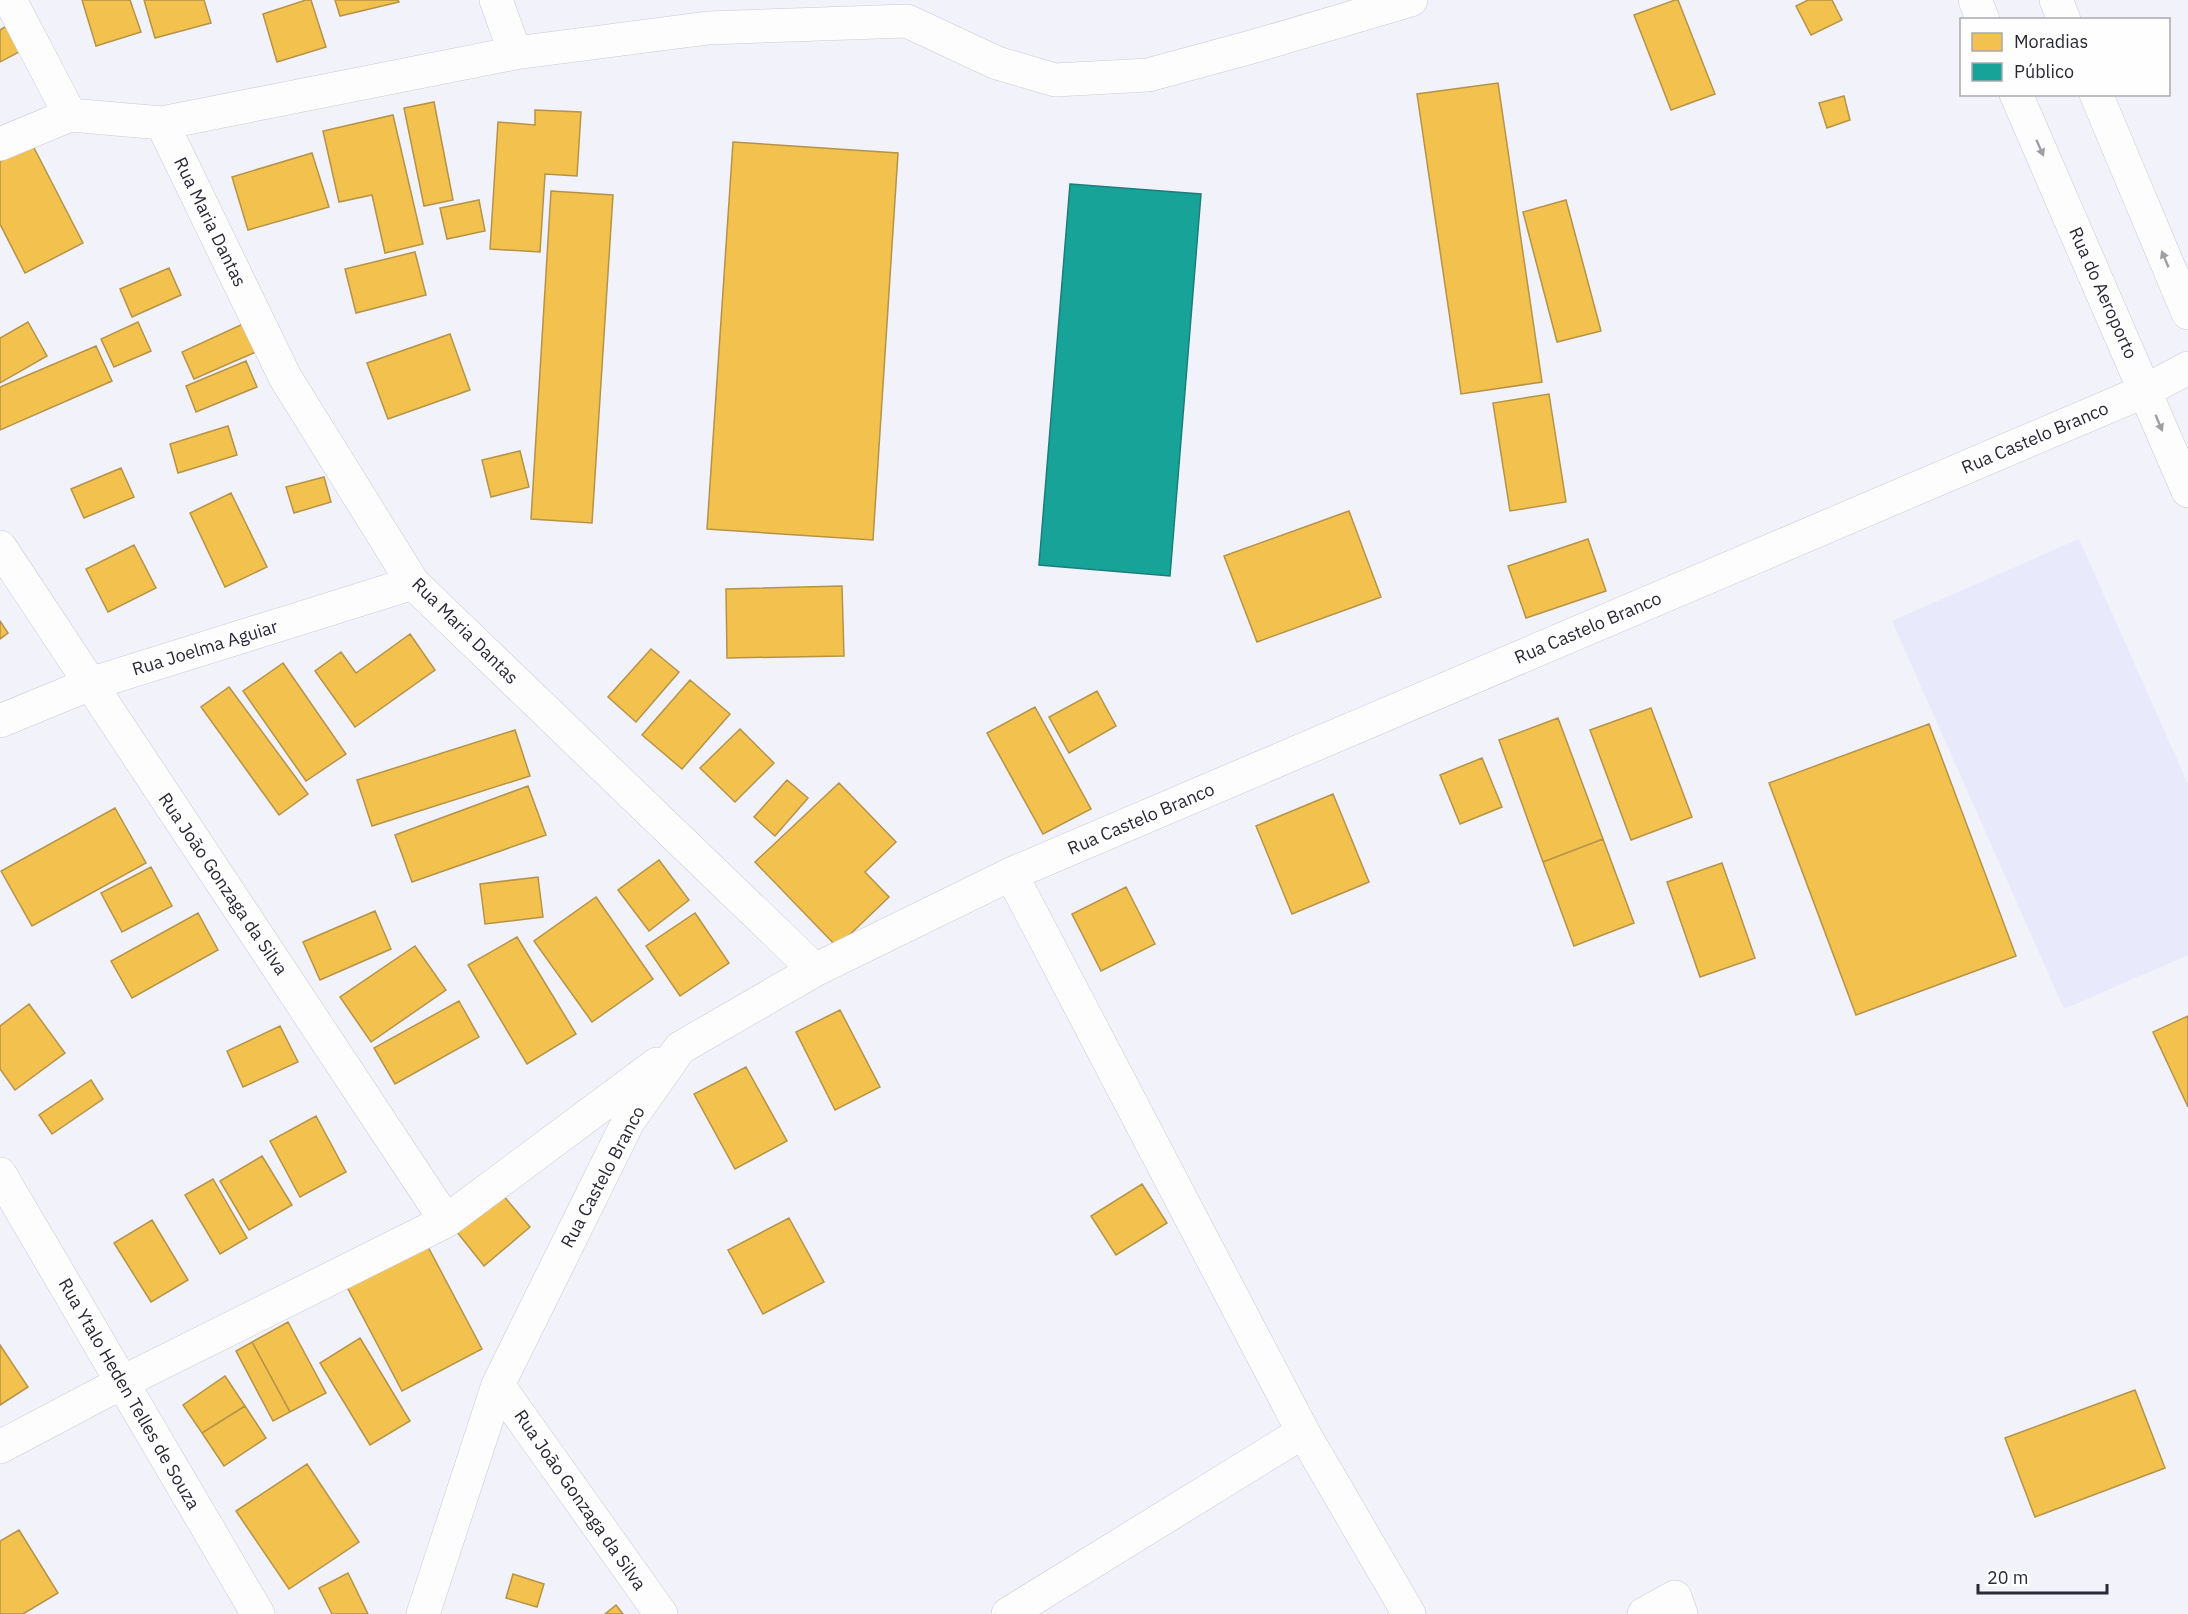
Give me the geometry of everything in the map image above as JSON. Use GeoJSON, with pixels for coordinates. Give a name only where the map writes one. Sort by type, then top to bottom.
{"type":"FeatureCollection","features":[{"type":"Feature","properties":{"kind":"street"},"geometry":{"type":"LineString","coordinates":[[10,0],[70,115]]}},
{"type":"Feature","properties":{"kind":"street"},"geometry":{"type":"LineString","coordinates":[[496,0],[514,53]]}},
{"type":"Feature","properties":{"kind":"street"},"geometry":{"type":"LineString","coordinates":[[0,144],[70,115],[162,123],[514,53],[708,28],[908,21],[997,63],[1055,80],[1148,75],[1411,0]]}},
{"type":"Feature","properties":{"kind":"street"},"geometry":{"type":"LineString","coordinates":[[1975,0],[1982,18]]}},
{"type":"Feature","properties":{"kind":"street"},"geometry":{"type":"LineString","coordinates":[[2056,0],[2063,18]]}},
{"type":"Feature","properties":{"kind":"street","name":"Rua do Aeroporto"},"geometry":{"type":"LineString","coordinates":[[2017,96],[2188,491]]}},
{"type":"Feature","properties":{"kind":"street"},"geometry":{"type":"LineString","coordinates":[[2097,96],[2188,313]]}},
{"type":"Feature","properties":{"kind":"street","name":"Rua Maria Dantas"},"geometry":{"type":"LineString","coordinates":[[162,123],[285,377],[413,583],[815,970]]}},
{"type":"Feature","properties":{"kind":"street","name":"Rua Castelo Branco"},"geometry":{"type":"LineString","coordinates":[[423,1614],[498,1385],[628,1122],[680,1048],[815,970],[1011,874],[2145,390],[2188,368]]}},
{"type":"Feature","properties":{"kind":"street","name":"Rua João Gonzaga da Silva"},"geometry":{"type":"LineString","coordinates":[[0,548],[446,1221]]}},
{"type":"Feature","properties":{"kind":"street","name":"Rua Joelma Aguiar"},"geometry":{"type":"LineString","coordinates":[[0,721],[90,684],[413,583]]}},
{"type":"Feature","properties":{"kind":"street"},"geometry":{"type":"LineString","coordinates":[[1011,874],[1303,1432],[1409,1614]]}},
{"type":"Feature","properties":{"kind":"street"},"geometry":{"type":"LineString","coordinates":[[0,1447],[121,1383],[446,1221],[680,1048]]}},
{"type":"Feature","properties":{"kind":"street","name":"Rua Ytalo Heden Telles de Souza"},"geometry":{"type":"LineString","coordinates":[[0,1174],[258,1614]]}},
{"type":"Feature","properties":{"kind":"street","name":"Rua João Gonzaga da Silva"},"geometry":{"type":"LineString","coordinates":[[498,1385],[661,1614]]}},
{"type":"Feature","properties":{"kind":"street"},"geometry":{"type":"LineString","coordinates":[[1008,1614],[1303,1432]]}},
{"type":"Feature","properties":{"kind":"street"},"geometry":{"type":"LineString","coordinates":[[1644,1614],[1675,1597],[1681,1614]]}},
{"type":"Feature","properties":{"kind":"shaded area"},"geometry":{"type":"Polygon","coordinates":[[[2079,539],[2188,784],[2188,955],[2064,1009],[1892,621],[2079,539]]]}},
{"type":"Feature","properties":{"kind":"building: Moradias"},"geometry":{"type":"Polygon","coordinates":[[[82,0],[130,0],[141,32],[96,46],[82,0]]]}},
{"type":"Feature","properties":{"kind":"building: Moradias"},"geometry":{"type":"Polygon","coordinates":[[[144,0],[204,0],[211,23],[155,38],[144,0]]]}},
{"type":"Feature","properties":{"kind":"building: Moradias"},"geometry":{"type":"Polygon","coordinates":[[[311,0],[326,47],[277,62],[263,14],[311,0]]]}},
{"type":"Feature","properties":{"kind":"building: Moradias"},"geometry":{"type":"Polygon","coordinates":[[[335,0],[398,0],[399,2],[340,16],[335,0]]]}},
{"type":"Feature","properties":{"kind":"building: Moradias"},"geometry":{"type":"Polygon","coordinates":[[[1678,0],[1715,94],[1671,110],[1634,15],[1678,0]]]}},
{"type":"Feature","properties":{"kind":"building: Moradias"},"geometry":{"type":"Polygon","coordinates":[[[1808,0],[1832,0],[1842,20],[1811,35],[1796,6],[1808,0]]]}},
{"type":"Feature","properties":{"kind":"building: Moradias"},"geometry":{"type":"Polygon","coordinates":[[[8,25],[21,51],[0,62],[0,30],[8,25]]]}},
{"type":"Feature","properties":{"kind":"building: Moradias"},"geometry":{"type":"Polygon","coordinates":[[[1498,83],[1542,382],[1461,394],[1417,94],[1498,83]]]}},
{"type":"Feature","properties":{"kind":"building: Moradias"},"geometry":{"type":"Polygon","coordinates":[[[1844,96],[1850,120],[1827,128],[1819,103],[1844,96]]]}},
{"type":"Feature","properties":{"kind":"building: Moradias"},"geometry":{"type":"Polygon","coordinates":[[[434,102],[453,200],[424,206],[404,108],[434,102]]]}},
{"type":"Feature","properties":{"kind":"building: Moradias"},"geometry":{"type":"Polygon","coordinates":[[[535,110],[581,112],[577,176],[545,174],[540,252],[490,249],[498,122],[535,125],[535,110]]]}},
{"type":"Feature","properties":{"kind":"building: Moradias"},"geometry":{"type":"Polygon","coordinates":[[[393,115],[423,244],[385,253],[372,195],[339,202],[323,131],[393,115]]]}},
{"type":"Feature","properties":{"kind":"building: Moradias"},"geometry":{"type":"Polygon","coordinates":[[[733,142],[898,153],[873,540],[707,529],[733,142]]]}},
{"type":"Feature","properties":{"kind":"building: Moradias"},"geometry":{"type":"Polygon","coordinates":[[[32,144],[83,243],[25,273],[0,224],[0,161],[32,144]]]}},
{"type":"Feature","properties":{"kind":"building: Moradias"},"geometry":{"type":"Polygon","coordinates":[[[312,153],[329,207],[248,230],[232,177],[312,153]]]}},
{"type":"Feature","properties":{"kind":"building: Moradias"},"geometry":{"type":"Polygon","coordinates":[[[551,191],[613,195],[592,523],[531,519],[551,191]]]}},
{"type":"Feature","properties":{"kind":"building: Moradias"},"geometry":{"type":"Polygon","coordinates":[[[479,200],[485,231],[447,239],[440,208],[479,200]]]}},
{"type":"Feature","properties":{"kind":"building: Moradias"},"geometry":{"type":"Polygon","coordinates":[[[1566,200],[1601,331],[1557,342],[1523,212],[1566,200]]]}},
{"type":"Feature","properties":{"kind":"building: Moradias"},"geometry":{"type":"Polygon","coordinates":[[[415,252],[426,295],[356,313],[345,269],[415,252]]]}},
{"type":"Feature","properties":{"kind":"building: Moradias"},"geometry":{"type":"Polygon","coordinates":[[[169,268],[181,295],[132,317],[120,289],[169,268]]]}},
{"type":"Feature","properties":{"kind":"building: Moradias"},"geometry":{"type":"Polygon","coordinates":[[[28,322],[47,356],[0,383],[0,338],[28,322]]]}},
{"type":"Feature","properties":{"kind":"building: Moradias"},"geometry":{"type":"Polygon","coordinates":[[[138,322],[151,351],[114,367],[101,339],[138,322]]]}},
{"type":"Feature","properties":{"kind":"building: Moradias"},"geometry":{"type":"Polygon","coordinates":[[[245,323],[258,351],[194,379],[182,352],[245,323]]]}},
{"type":"Feature","properties":{"kind":"building: Moradias"},"geometry":{"type":"Polygon","coordinates":[[[450,334],[470,390],[388,419],[367,363],[450,334]]]}},
{"type":"Feature","properties":{"kind":"building: Moradias"},"geometry":{"type":"Polygon","coordinates":[[[96,346],[112,381],[0,430],[0,387],[96,346]]]}},
{"type":"Feature","properties":{"kind":"building: Moradias"},"geometry":{"type":"Polygon","coordinates":[[[246,361],[257,387],[196,412],[186,386],[246,361]]]}},
{"type":"Feature","properties":{"kind":"building: Moradias"},"geometry":{"type":"Polygon","coordinates":[[[1549,394],[1566,502],[1510,511],[1493,403],[1549,394]]]}},
{"type":"Feature","properties":{"kind":"building: Moradias"},"geometry":{"type":"Polygon","coordinates":[[[228,426],[237,455],[178,473],[170,444],[228,426]]]}},
{"type":"Feature","properties":{"kind":"building: Moradias"},"geometry":{"type":"Polygon","coordinates":[[[520,451],[529,487],[491,497],[482,460],[520,451]]]}},
{"type":"Feature","properties":{"kind":"building: Moradias"},"geometry":{"type":"Polygon","coordinates":[[[121,468],[134,497],[84,518],[71,489],[121,468]]]}},
{"type":"Feature","properties":{"kind":"building: Moradias"},"geometry":{"type":"Polygon","coordinates":[[[324,477],[331,502],[294,513],[286,487],[324,477]]]}},
{"type":"Feature","properties":{"kind":"building: Moradias"},"geometry":{"type":"Polygon","coordinates":[[[231,493],[267,567],[225,587],[190,513],[231,493]]]}},
{"type":"Feature","properties":{"kind":"building: Moradias"},"geometry":{"type":"Polygon","coordinates":[[[1349,511],[1381,597],[1257,642],[1224,556],[1349,511]]]}},
{"type":"Feature","properties":{"kind":"building: Moradias"},"geometry":{"type":"Polygon","coordinates":[[[1588,539],[1606,591],[1526,618],[1508,566],[1588,539]]]}},
{"type":"Feature","properties":{"kind":"building: Moradias"},"geometry":{"type":"Polygon","coordinates":[[[134,545],[156,588],[108,612],[86,569],[134,545]]]}},
{"type":"Feature","properties":{"kind":"building: Moradias"},"geometry":{"type":"Polygon","coordinates":[[[842,586],[844,656],[727,658],[726,589],[842,586]]]}},
{"type":"Feature","properties":{"kind":"building: Moradias"},"geometry":{"type":"Polygon","coordinates":[[[0,621],[8,633],[0,639],[0,621]]]}},
{"type":"Feature","properties":{"kind":"building: Moradias"},"geometry":{"type":"Polygon","coordinates":[[[410,634],[435,670],[355,727],[315,671],[341,652],[356,673],[410,634]]]}},
{"type":"Feature","properties":{"kind":"building: Moradias"},"geometry":{"type":"Polygon","coordinates":[[[651,649],[679,672],[636,722],[608,697],[651,649]]]}},
{"type":"Feature","properties":{"kind":"building: Moradias"},"geometry":{"type":"Polygon","coordinates":[[[283,663],[346,754],[306,781],[243,691],[283,663]]]}},
{"type":"Feature","properties":{"kind":"building: Moradias"},"geometry":{"type":"Polygon","coordinates":[[[690,680],[730,714],[682,769],[642,735],[690,680]]]}},
{"type":"Feature","properties":{"kind":"building: Moradias"},"geometry":{"type":"Polygon","coordinates":[[[229,687],[308,794],[279,815],[201,707],[229,687]]]}},
{"type":"Feature","properties":{"kind":"building: Moradias"},"geometry":{"type":"Polygon","coordinates":[[[1097,691],[1116,726],[1069,753],[1049,717],[1097,691]]]}},
{"type":"Feature","properties":{"kind":"building: Moradias"},"geometry":{"type":"Polygon","coordinates":[[[1035,707],[1091,809],[1043,834],[987,733],[1035,707]]]}},
{"type":"Feature","properties":{"kind":"building: Moradias"},"geometry":{"type":"Polygon","coordinates":[[[1651,708],[1692,817],[1631,840],[1590,730],[1651,708]]]}},
{"type":"Feature","properties":{"kind":"building: Moradias"},"geometry":{"type":"Polygon","coordinates":[[[1558,718],[1603,839],[1543,862],[1499,740],[1558,718]]]}},
{"type":"Feature","properties":{"kind":"building: Moradias"},"geometry":{"type":"Polygon","coordinates":[[[1929,724],[2016,956],[1856,1015],[1769,783],[1929,724]]]}},
{"type":"Feature","properties":{"kind":"building: Moradias"},"geometry":{"type":"Polygon","coordinates":[[[740,729],[774,763],[735,802],[700,768],[740,729]]]}},
{"type":"Feature","properties":{"kind":"building: Moradias"},"geometry":{"type":"Polygon","coordinates":[[[515,730],[530,776],[372,826],[357,780],[515,730]]]}},
{"type":"Feature","properties":{"kind":"building: Moradias"},"geometry":{"type":"Polygon","coordinates":[[[1482,758],[1502,807],[1460,824],[1440,775],[1482,758]]]}},
{"type":"Feature","properties":{"kind":"building: Moradias"},"geometry":{"type":"Polygon","coordinates":[[[787,780],[808,798],[775,836],[754,817],[787,780]]]}},
{"type":"Feature","properties":{"kind":"building: Moradias"},"geometry":{"type":"Polygon","coordinates":[[[839,783],[896,842],[865,872],[889,897],[837,947],[755,862],[839,783]]]}},
{"type":"Feature","properties":{"kind":"building: Moradias"},"geometry":{"type":"Polygon","coordinates":[[[528,786],[546,835],[412,882],[395,835],[528,786]]]}},
{"type":"Feature","properties":{"kind":"building: Moradias"},"geometry":{"type":"Polygon","coordinates":[[[1333,794],[1369,882],[1292,914],[1256,826],[1333,794]]]}},
{"type":"Feature","properties":{"kind":"building: Moradias"},"geometry":{"type":"Polygon","coordinates":[[[115,808],[146,863],[32,926],[1,871],[115,808]]]}},
{"type":"Feature","properties":{"kind":"building: Moradias"},"geometry":{"type":"Polygon","coordinates":[[[1603,839],[1634,923],[1574,946],[1543,862],[1603,839]]]}},
{"type":"Feature","properties":{"kind":"building: Moradias"},"geometry":{"type":"Polygon","coordinates":[[[659,860],[689,900],[649,931],[618,890],[659,860]]]}},
{"type":"Feature","properties":{"kind":"building: Moradias"},"geometry":{"type":"Polygon","coordinates":[[[1722,863],[1755,958],[1700,977],[1667,882],[1722,863]]]}},
{"type":"Feature","properties":{"kind":"building: Moradias"},"geometry":{"type":"Polygon","coordinates":[[[151,867],[172,906],[122,932],[101,893],[151,867]]]}},
{"type":"Feature","properties":{"kind":"building: Moradias"},"geometry":{"type":"Polygon","coordinates":[[[538,877],[543,917],[485,924],[480,884],[538,877]]]}},
{"type":"Feature","properties":{"kind":"building: Moradias"},"geometry":{"type":"Polygon","coordinates":[[[1126,887],[1155,944],[1101,971],[1072,914],[1126,887]]]}},
{"type":"Feature","properties":{"kind":"building: Moradias"},"geometry":{"type":"Polygon","coordinates":[[[596,897],[653,979],[592,1022],[534,941],[596,897]]]}},
{"type":"Feature","properties":{"kind":"building: Moradias"},"geometry":{"type":"Polygon","coordinates":[[[375,911],[391,949],[320,980],[303,942],[375,911]]]}},
{"type":"Feature","properties":{"kind":"building: Moradias"},"geometry":{"type":"Polygon","coordinates":[[[198,913],[218,950],[132,998],[111,961],[198,913]]]}},
{"type":"Feature","properties":{"kind":"building: Moradias"},"geometry":{"type":"Polygon","coordinates":[[[695,913],[729,963],[680,996],[646,946],[695,913]]]}},
{"type":"Feature","properties":{"kind":"building: Moradias"},"geometry":{"type":"Polygon","coordinates":[[[517,937],[576,1034],[527,1064],[468,965],[517,937]]]}},
{"type":"Feature","properties":{"kind":"building: Moradias"},"geometry":{"type":"Polygon","coordinates":[[[415,946],[446,990],[371,1042],[340,997],[415,946]]]}},
{"type":"Feature","properties":{"kind":"building: Moradias"},"geometry":{"type":"Polygon","coordinates":[[[459,1001],[479,1037],[395,1084],[374,1048],[459,1001]]]}},
{"type":"Feature","properties":{"kind":"building: Moradias"},"geometry":{"type":"Polygon","coordinates":[[[29,1004],[65,1053],[15,1090],[0,1069],[0,1026],[29,1004]]]}},
{"type":"Feature","properties":{"kind":"building: Moradias"},"geometry":{"type":"Polygon","coordinates":[[[840,1010],[880,1087],[835,1110],[796,1032],[840,1010]]]}},
{"type":"Feature","properties":{"kind":"building: Moradias"},"geometry":{"type":"Polygon","coordinates":[[[2188,1016],[2188,1107],[2153,1032],[2188,1016]]]}},
{"type":"Feature","properties":{"kind":"building: Moradias"},"geometry":{"type":"Polygon","coordinates":[[[280,1026],[298,1062],[243,1087],[227,1051],[280,1026]]]}},
{"type":"Feature","properties":{"kind":"building: Moradias"},"geometry":{"type":"Polygon","coordinates":[[[746,1067],[787,1141],[735,1169],[694,1094],[746,1067]]]}},
{"type":"Feature","properties":{"kind":"building: Moradias"},"geometry":{"type":"Polygon","coordinates":[[[91,1080],[103,1099],[52,1134],[39,1115],[91,1080]]]}},
{"type":"Feature","properties":{"kind":"building: Moradias"},"geometry":{"type":"Polygon","coordinates":[[[316,1116],[346,1172],[300,1197],[270,1141],[316,1116]]]}},
{"type":"Feature","properties":{"kind":"building: Moradias"},"geometry":{"type":"Polygon","coordinates":[[[262,1156],[292,1205],[249,1230],[220,1181],[262,1156]]]}},
{"type":"Feature","properties":{"kind":"building: Moradias"},"geometry":{"type":"Polygon","coordinates":[[[213,1179],[247,1238],[220,1254],[185,1195],[213,1179]]]}},
{"type":"Feature","properties":{"kind":"building: Moradias"},"geometry":{"type":"Polygon","coordinates":[[[1142,1184],[1167,1223],[1116,1255],[1091,1216],[1142,1184]]]}},
{"type":"Feature","properties":{"kind":"building: Moradias"},"geometry":{"type":"Polygon","coordinates":[[[502,1194],[530,1227],[484,1266],[457,1232],[502,1194]]]}},
{"type":"Feature","properties":{"kind":"building: Moradias"},"geometry":{"type":"Polygon","coordinates":[[[789,1218],[824,1282],[763,1314],[728,1250],[789,1218]]]}},
{"type":"Feature","properties":{"kind":"building: Moradias"},"geometry":{"type":"Polygon","coordinates":[[[152,1220],[188,1280],[151,1302],[114,1243],[152,1220]]]}},
{"type":"Feature","properties":{"kind":"building: Moradias"},"geometry":{"type":"Polygon","coordinates":[[[426,1243],[482,1349],[402,1391],[346,1285],[426,1243]]]}},
{"type":"Feature","properties":{"kind":"building: Moradias"},"geometry":{"type":"Polygon","coordinates":[[[288,1322],[326,1393],[290,1412],[252,1342],[288,1322]]]}},
{"type":"Feature","properties":{"kind":"building: Moradias"},"geometry":{"type":"Polygon","coordinates":[[[360,1338],[410,1421],[370,1445],[320,1363],[360,1338]]]}},
{"type":"Feature","properties":{"kind":"building: Moradias"},"geometry":{"type":"Polygon","coordinates":[[[252,1342],[290,1412],[273,1421],[236,1351],[252,1342]]]}},
{"type":"Feature","properties":{"kind":"building: Moradias"},"geometry":{"type":"Polygon","coordinates":[[[0,1345],[28,1387],[0,1405],[0,1345]]]}},
{"type":"Feature","properties":{"kind":"building: Moradias"},"geometry":{"type":"Polygon","coordinates":[[[225,1376],[245,1406],[202,1433],[183,1405],[225,1376]]]}},
{"type":"Feature","properties":{"kind":"building: Moradias"},"geometry":{"type":"Polygon","coordinates":[[[2135,1390],[2165,1468],[2035,1517],[2005,1438],[2135,1390]]]}},
{"type":"Feature","properties":{"kind":"building: Moradias"},"geometry":{"type":"Polygon","coordinates":[[[245,1406],[266,1438],[224,1466],[202,1433],[245,1406]]]}},
{"type":"Feature","properties":{"kind":"building: Moradias"},"geometry":{"type":"Polygon","coordinates":[[[307,1464],[359,1542],[289,1589],[236,1511],[307,1464]]]}},
{"type":"Feature","properties":{"kind":"building: Moradias"},"geometry":{"type":"Polygon","coordinates":[[[19,1530],[58,1593],[23,1614],[0,1614],[0,1541],[19,1530]]]}},
{"type":"Feature","properties":{"kind":"building: Moradias"},"geometry":{"type":"Polygon","coordinates":[[[348,1573],[368,1614],[332,1614],[319,1588],[348,1573]]]}},
{"type":"Feature","properties":{"kind":"building: Moradias"},"geometry":{"type":"Polygon","coordinates":[[[513,1574],[544,1584],[537,1607],[506,1598],[513,1574]]]}},
{"type":"Feature","properties":{"kind":"building: Moradias"},"geometry":{"type":"Polygon","coordinates":[[[616,1605],[623,1614],[605,1614],[616,1605]]]}},
{"type":"Feature","properties":{"kind":"building: Público"},"geometry":{"type":"Polygon","coordinates":[[[1070,184],[1201,194],[1170,576],[1039,565],[1070,184]]]}}]}
